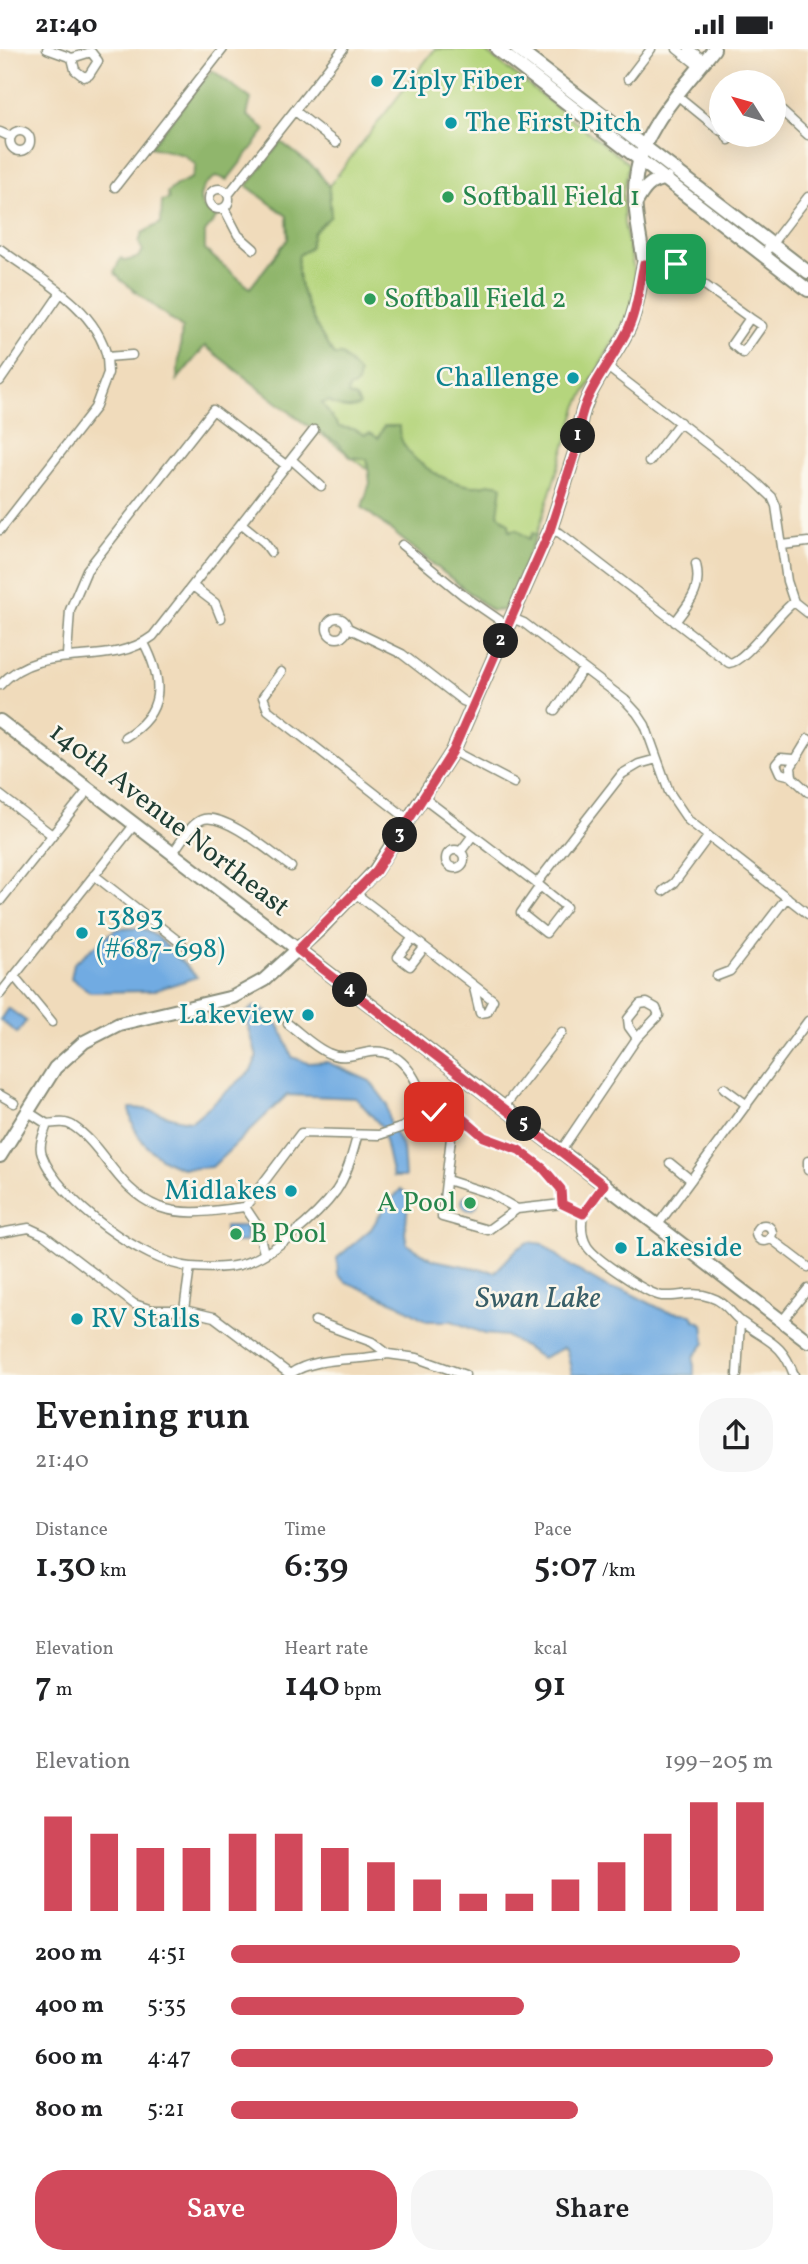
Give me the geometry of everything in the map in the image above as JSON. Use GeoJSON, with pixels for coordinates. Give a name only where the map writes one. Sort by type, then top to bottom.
{"type":"FeatureCollection","features":[{"type":"Feature","properties":{"kind":"main road"},"geometry":{"type":"LineString","coordinates":[[497,49],[808,272]]}},
{"type":"Feature","properties":{"kind":"main road"},"geometry":{"type":"LineString","coordinates":[[517,49],[642,152],[667,179],[808,290]]}},
{"type":"Feature","properties":{"kind":"main road"},"geometry":{"type":"LineString","coordinates":[[0,1156],[55,1068],[84,1042],[119,1024],[233,997],[264,980],[298,950],[376,871],[424,798],[453,751],[550,530],[579,440],[585,434],[608,368],[636,328],[644,305],[647,285],[636,204],[636,177],[642,152],[653,128],[714,49]]}},
{"type":"Feature","properties":{"kind":"main road"},"geometry":{"type":"LineString","coordinates":[[636,204],[653,181],[667,179]]}},
{"type":"Feature","properties":{"kind":"main road","name":"140th Avenue Northeast"},"geometry":{"type":"LineString","coordinates":[[0,721],[808,1341]]}},
{"type":"Feature","properties":{"kind":"main road"},"geometry":{"type":"LineString","coordinates":[[0,1142],[43,1072],[71,1043],[88,1031],[139,1011],[232,989],[244,989]]}},
{"type":"Feature","properties":{"kind":"street"},"geometry":{"type":"LineString","coordinates":[[47,49],[72,58]]}},
{"type":"Feature","properties":{"kind":"street"},"geometry":{"type":"LineString","coordinates":[[115,187],[223,49]]}},
{"type":"Feature","properties":{"kind":"street"},"geometry":{"type":"LineString","coordinates":[[224,208],[228,204],[228,195],[343,49]]}},
{"type":"Feature","properties":{"kind":"street"},"geometry":{"type":"LineString","coordinates":[[628,79],[651,49]]}},
{"type":"Feature","properties":{"kind":"street"},"geometry":{"type":"LineString","coordinates":[[677,49],[703,64]]}},
{"type":"Feature","properties":{"kind":"street"},"geometry":{"type":"LineString","coordinates":[[689,49],[703,64]]}},
{"type":"Feature","properties":{"kind":"street"},"geometry":{"type":"LineString","coordinates":[[678,96],[709,121]]}},
{"type":"Feature","properties":{"kind":"street"},"geometry":{"type":"LineString","coordinates":[[295,111],[336,143]]}},
{"type":"Feature","properties":{"kind":"street"},"geometry":{"type":"LineString","coordinates":[[786,115],[808,135]]}},
{"type":"Feature","properties":{"kind":"street"},"geometry":{"type":"LineString","coordinates":[[0,132],[11,137]]}},
{"type":"Feature","properties":{"kind":"street"},"geometry":{"type":"LineString","coordinates":[[224,208],[211,206],[209,197],[219,188],[228,195]]}},
{"type":"Feature","properties":{"kind":"street"},"geometry":{"type":"LineString","coordinates":[[763,255],[808,197]]}},
{"type":"Feature","properties":{"kind":"street"},"geometry":{"type":"LineString","coordinates":[[224,208],[238,235],[254,249]]}},
{"type":"Feature","properties":{"kind":"street"},"geometry":{"type":"LineString","coordinates":[[0,249],[60,294],[91,322],[104,344],[108,373],[95,408],[1,526]]}},
{"type":"Feature","properties":{"kind":"street"},"geometry":{"type":"LineString","coordinates":[[644,264],[676,264],[750,318]]}},
{"type":"Feature","properties":{"kind":"street"},"geometry":{"type":"LineString","coordinates":[[0,381],[60,294]]}},
{"type":"Feature","properties":{"kind":"street"},"geometry":{"type":"LineString","coordinates":[[107,357],[132,355]]}},
{"type":"Feature","properties":{"kind":"street"},"geometry":{"type":"LineString","coordinates":[[608,368],[772,497],[787,581],[794,602],[808,613]]}},
{"type":"Feature","properties":{"kind":"street"},"geometry":{"type":"LineString","coordinates":[[67,655],[70,610],[87,570],[213,410],[321,486]]}},
{"type":"Feature","properties":{"kind":"street"},"geometry":{"type":"LineString","coordinates":[[649,462],[680,422]]}},
{"type":"Feature","properties":{"kind":"street"},"geometry":{"type":"LineString","coordinates":[[0,685],[24,665],[67,655],[111,653],[144,643],[163,627],[314,430]]}},
{"type":"Feature","properties":{"kind":"street"},"geometry":{"type":"LineString","coordinates":[[242,524],[264,542],[271,552]]}},
{"type":"Feature","properties":{"kind":"street"},"geometry":{"type":"LineString","coordinates":[[550,530],[560,533],[723,660],[734,663],[744,656],[778,614],[794,602]]}},
{"type":"Feature","properties":{"kind":"street"},"geometry":{"type":"LineString","coordinates":[[782,545],[808,542]]}},
{"type":"Feature","properties":{"kind":"street"},"geometry":{"type":"LineString","coordinates":[[402,545],[463,595],[510,622],[524,623],[637,713],[645,725],[675,804],[708,838],[808,914]]}},
{"type":"Feature","properties":{"kind":"street"},"geometry":{"type":"LineString","coordinates":[[675,622],[695,596],[699,578],[696,564]]}},
{"type":"Feature","properties":{"kind":"street"},"geometry":{"type":"LineString","coordinates":[[194,587],[215,603],[221,618]]}},
{"type":"Feature","properties":{"kind":"street"},"geometry":{"type":"LineString","coordinates":[[348,628],[402,654],[463,701],[473,705]]}},
{"type":"Feature","properties":{"kind":"street"},"geometry":{"type":"LineString","coordinates":[[125,737],[142,726],[148,718],[158,691],[156,666],[144,643]]}},
{"type":"Feature","properties":{"kind":"street"},"geometry":{"type":"LineString","coordinates":[[555,710],[583,669]]}},
{"type":"Feature","properties":{"kind":"street"},"geometry":{"type":"LineString","coordinates":[[281,672],[263,697],[268,710],[409,820]]}},
{"type":"Feature","properties":{"kind":"street"},"geometry":{"type":"LineString","coordinates":[[808,739],[792,767],[780,773],[776,765],[781,758],[792,767],[808,792]]}},
{"type":"Feature","properties":{"kind":"street"},"geometry":{"type":"LineString","coordinates":[[453,751],[514,783]]}},
{"type":"Feature","properties":{"kind":"street"},"geometry":{"type":"LineString","coordinates":[[424,798],[539,885],[566,907],[546,933],[521,913],[539,885],[622,774],[639,764],[657,759]]}},
{"type":"Feature","properties":{"kind":"street"},"geometry":{"type":"LineString","coordinates":[[0,901],[89,789]]}},
{"type":"Feature","properties":{"kind":"street"},"geometry":{"type":"LineString","coordinates":[[0,795],[52,835]]}},
{"type":"Feature","properties":{"kind":"street"},"geometry":{"type":"LineString","coordinates":[[173,853],[204,818],[222,821],[239,830],[291,867]]}},
{"type":"Feature","properties":{"kind":"street"},"geometry":{"type":"LineString","coordinates":[[0,994],[135,824]]}},
{"type":"Feature","properties":{"kind":"street"},"geometry":{"type":"LineString","coordinates":[[461,851],[472,835]]}},
{"type":"Feature","properties":{"kind":"street"},"geometry":{"type":"LineString","coordinates":[[663,891],[674,883],[708,838]]}},
{"type":"Feature","properties":{"kind":"street"},"geometry":{"type":"LineString","coordinates":[[94,875],[182,944]]}},
{"type":"Feature","properties":{"kind":"street"},"geometry":{"type":"LineString","coordinates":[[355,893],[474,988]]}},
{"type":"Feature","properties":{"kind":"street"},"geometry":{"type":"LineString","coordinates":[[717,977],[730,971],[787,897]]}},
{"type":"Feature","properties":{"kind":"street"},"geometry":{"type":"LineString","coordinates":[[412,939],[398,957],[410,966],[424,948]]}},
{"type":"Feature","properties":{"kind":"street"},"geometry":{"type":"LineString","coordinates":[[14,976],[51,1022]]}},
{"type":"Feature","properties":{"kind":"street"},"geometry":{"type":"LineString","coordinates":[[657,1226],[808,1021]]}},
{"type":"Feature","properties":{"kind":"street"},"geometry":{"type":"LineString","coordinates":[[288,1024],[328,1053],[346,1057],[384,1051],[392,1053],[422,1090],[428,1112]]}},
{"type":"Feature","properties":{"kind":"street"},"geometry":{"type":"LineString","coordinates":[[503,1108],[562,1032]]}},
{"type":"Feature","properties":{"kind":"street"},"geometry":{"type":"LineString","coordinates":[[560,1152],[638,1038]]}},
{"type":"Feature","properties":{"kind":"street"},"geometry":{"type":"LineString","coordinates":[[724,1088],[747,1105]]}},
{"type":"Feature","properties":{"kind":"street"},"geometry":{"type":"LineString","coordinates":[[0,1095],[14,1103]]}},
{"type":"Feature","properties":{"kind":"street"},"geometry":{"type":"LineString","coordinates":[[454,1111],[442,1217],[488,1230],[517,1209],[562,1204],[583,1214]]}},
{"type":"Feature","properties":{"kind":"street"},"geometry":{"type":"LineString","coordinates":[[33,1115],[47,1124],[61,1122],[72,1126],[116,1177],[158,1206],[188,1212],[245,1207],[301,1133],[319,1131],[358,1137],[379,1135],[428,1112],[454,1111],[484,1137],[519,1150],[543,1168],[561,1189],[562,1204]]}},
{"type":"Feature","properties":{"kind":"street"},"geometry":{"type":"LineString","coordinates":[[47,1124],[41,1139],[41,1154],[75,1202],[139,1248],[190,1267],[238,1265],[264,1253],[296,1231],[342,1181],[358,1137]]}},
{"type":"Feature","properties":{"kind":"street"},"geometry":{"type":"LineString","coordinates":[[808,1161],[808,1170]]}},
{"type":"Feature","properties":{"kind":"street"},"geometry":{"type":"LineString","coordinates":[[670,1163],[691,1180]]}},
{"type":"Feature","properties":{"kind":"street"},"geometry":{"type":"LineString","coordinates":[[447,1180],[491,1194],[517,1209]]}},
{"type":"Feature","properties":{"kind":"street"},"geometry":{"type":"LineString","coordinates":[[604,1185],[583,1214],[583,1237],[594,1254],[653,1293],[709,1296],[721,1301],[736,1313],[740,1322],[737,1375]]}},
{"type":"Feature","properties":{"kind":"street"},"geometry":{"type":"LineString","coordinates":[[245,1207],[257,1225],[264,1253]]}},
{"type":"Feature","properties":{"kind":"street"},"geometry":{"type":"LineString","coordinates":[[0,1233],[29,1228],[44,1235],[134,1304],[152,1310],[184,1310],[214,1317],[291,1375],[299,1367],[318,1363],[388,1355],[417,1358],[465,1375]]}},
{"type":"Feature","properties":{"kind":"street"},"geometry":{"type":"LineString","coordinates":[[770,1238],[808,1267]]}},
{"type":"Feature","properties":{"kind":"street"},"geometry":{"type":"LineString","coordinates":[[184,1310],[190,1267]]}},
{"type":"Feature","properties":{"kind":"street"},"geometry":{"type":"LineString","coordinates":[[782,1321],[808,1289]]}},
{"type":"Feature","properties":{"kind":"street"},"geometry":{"type":"LineString","coordinates":[[315,1321],[372,1342],[388,1355]]}},
{"type":"Feature","properties":{"kind":"street"},"geometry":{"type":"LineString","coordinates":[[740,1322],[781,1349],[794,1375]]}},
{"type":"Feature","properties":{"kind":"green space"},"geometry":{"type":"Polygon","coordinates":[[[435,49],[482,49],[629,164],[623,193],[624,224],[635,276],[632,308],[578,405],[537,534],[504,610],[492,611],[362,507],[382,480],[205,346],[435,49]]]}},
{"type":"Feature","properties":{"kind":"green space"},"geometry":{"type":"Polygon","coordinates":[[[212,70],[251,99],[247,115],[266,130],[227,180],[217,176],[201,192],[204,207],[217,217],[205,232],[205,250],[250,288],[288,239],[287,216],[247,186],[281,142],[317,170],[329,187],[331,216],[313,233],[310,248],[299,255],[299,278],[308,307],[328,346],[334,355],[342,355],[359,373],[357,385],[349,388],[348,395],[356,398],[360,405],[349,408],[329,401],[322,403],[339,427],[354,429],[364,435],[370,433],[378,438],[384,426],[399,426],[406,448],[415,459],[426,468],[452,481],[465,485],[502,486],[498,514],[509,524],[510,531],[516,529],[529,539],[533,533],[537,535],[504,610],[492,611],[362,507],[370,483],[367,459],[350,457],[338,443],[305,424],[205,346],[177,380],[182,328],[114,272],[121,258],[125,261],[137,258],[143,251],[139,243],[142,233],[161,223],[162,201],[169,199],[167,193],[176,185],[192,178],[196,165],[184,155],[150,147],[212,70]]]}},
{"type":"Feature","properties":{"kind":"water"},"geometry":{"type":"Polygon","coordinates":[[[141,928],[156,936],[197,977],[153,991],[90,992],[71,978],[74,963],[116,929],[141,928]]]}},
{"type":"Feature","properties":{"kind":"water"},"geometry":{"type":"Polygon","coordinates":[[[255,1006],[275,1020],[292,1057],[308,1063],[327,1062],[370,1081],[387,1104],[390,1123],[403,1148],[405,1177],[393,1177],[382,1127],[356,1098],[287,1095],[212,1167],[179,1167],[161,1158],[145,1144],[134,1127],[130,1108],[146,1109],[192,1121],[251,1071],[257,1057],[245,1014],[255,1006]]]}},
{"type":"Feature","properties":{"kind":"water"},"geometry":{"type":"Polygon","coordinates":[[[8,1008],[26,1021],[17,1033],[0,1020],[8,1008]]]}},
{"type":"Feature","properties":{"kind":"water","name":"Swan Lake"},"geometry":{"type":"Polygon","coordinates":[[[401,1189],[409,1196],[405,1233],[407,1244],[434,1260],[495,1272],[518,1248],[529,1242],[543,1244],[572,1267],[610,1289],[624,1290],[665,1311],[691,1314],[703,1324],[705,1343],[694,1357],[694,1375],[572,1375],[567,1351],[563,1348],[542,1358],[506,1336],[485,1334],[452,1321],[427,1321],[398,1304],[346,1282],[338,1275],[337,1258],[371,1229],[386,1205],[401,1189]]]}},
{"type":"Feature","properties":{"kind":"water","name":"A Pool"},"geometry":{"type":"Polygon","coordinates":[[[470,1194],[476,1196],[476,1208],[470,1210],[464,1208],[462,1202],[464,1196],[470,1194]]]}},
{"type":"Feature","properties":{"kind":"water","name":"B Pool"},"geometry":{"type":"Polygon","coordinates":[[[225,1226],[246,1226],[246,1242],[225,1242],[225,1226]]]}},
{"type":"Feature","properties":{"kind":"place","name":"Ziply Fiber"},"geometry":{"type":"Point","coordinates":[377,81]}},
{"type":"Feature","properties":{"kind":"place","name":"The First Pitch"},"geometry":{"type":"Point","coordinates":[451,123]}},
{"type":"Feature","properties":{"kind":"place","name":"Softball Field 1"},"geometry":{"type":"Point","coordinates":[448,197]}},
{"type":"Feature","properties":{"kind":"place","name":"Softball Field 2"},"geometry":{"type":"Point","coordinates":[370,299]}},
{"type":"Feature","properties":{"kind":"place","name":"Challenge"},"geometry":{"type":"Point","coordinates":[573,378]}},
{"type":"Feature","properties":{"kind":"place","name":"13893 (#687-698)"},"geometry":{"type":"Point","coordinates":[82,933]}},
{"type":"Feature","properties":{"kind":"place","name":"Lakeview"},"geometry":{"type":"Point","coordinates":[308,1015]}},
{"type":"Feature","properties":{"kind":"place","name":"Midlakes"},"geometry":{"type":"Point","coordinates":[291,1191]}},
{"type":"Feature","properties":{"kind":"place","name":"A Pool"},"geometry":{"type":"Point","coordinates":[470,1203]}},
{"type":"Feature","properties":{"kind":"place","name":"B Pool"},"geometry":{"type":"Point","coordinates":[236,1234]}},
{"type":"Feature","properties":{"kind":"place","name":"Lakeside"},"geometry":{"type":"Point","coordinates":[621,1248]}},
{"type":"Feature","properties":{"kind":"place","name":"RV Stalls"},"geometry":{"type":"Point","coordinates":[77,1319]}},
{"type":"Feature","properties":{"kind":"route"},"geometry":{"type":"LineString","coordinates":[[434,1112],[454,1111],[484,1137],[519,1150],[554,1178],[561,1189],[562,1204],[583,1214],[604,1185],[298,950],[376,871],[453,751],[550,530],[579,440],[578,430],[587,402],[630,325],[644,264],[676,264]]}}]}
